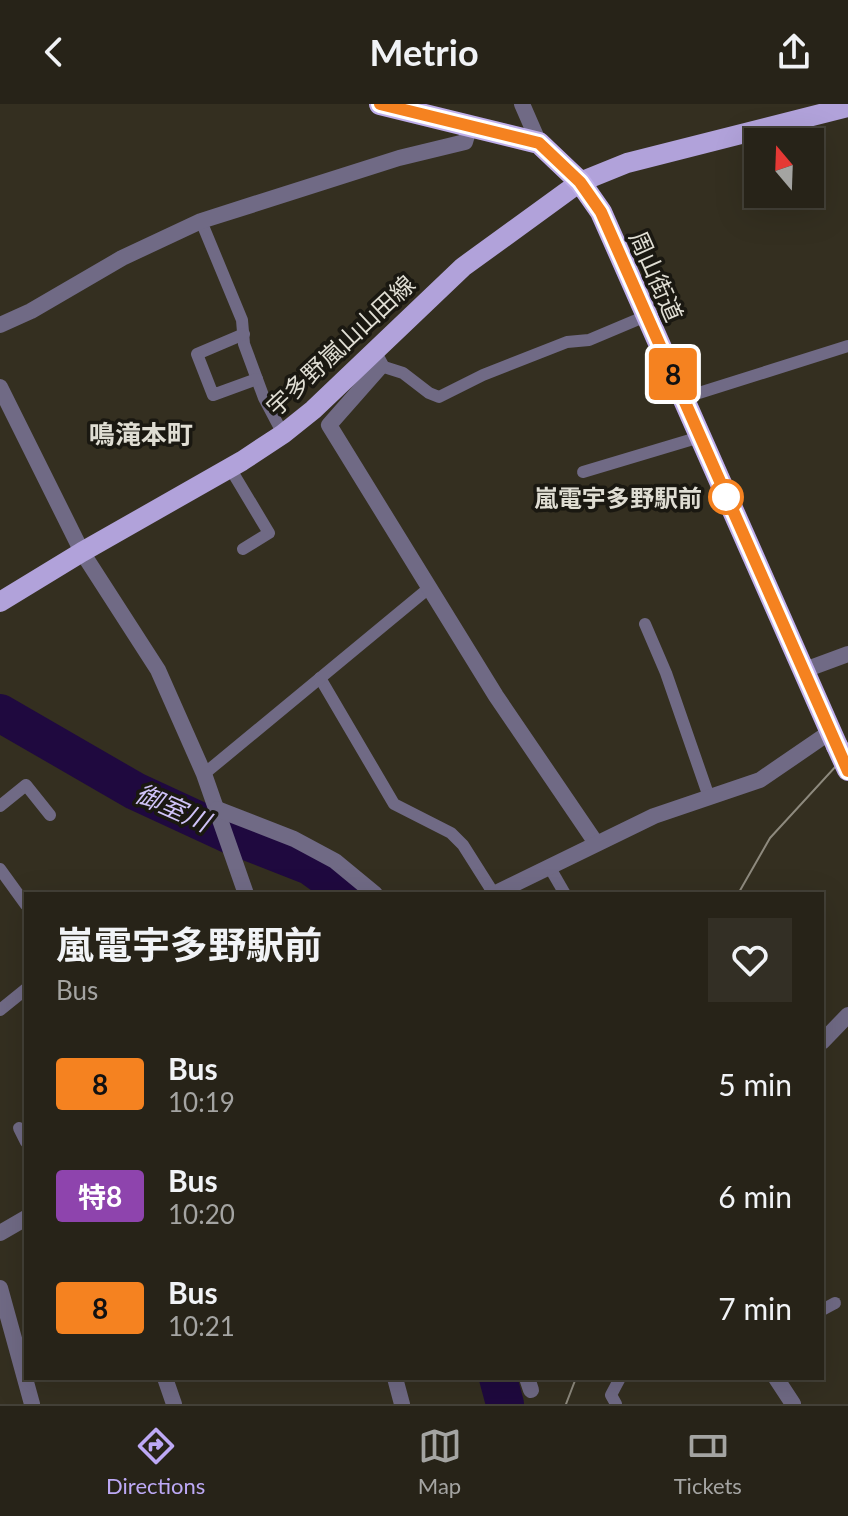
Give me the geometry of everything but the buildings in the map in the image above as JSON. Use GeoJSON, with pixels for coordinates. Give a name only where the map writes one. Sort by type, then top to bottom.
{"type":"FeatureCollection","features":[{"type":"Feature","properties":{"kind":"highway","name":"周山街道"},"geometry":{"type":"LineString","coordinates":[[380,104],[539,143],[580,182],[601,212],[848,771]]}},
{"type":"Feature","properties":{"kind":"main road","name":"宇多野嵐山山田線"},"geometry":{"type":"LineString","coordinates":[[0,602],[283,434],[377,359],[463,267],[580,182],[627,163],[848,107]]}},
{"type":"Feature","properties":{"kind":"street"},"geometry":{"type":"LineString","coordinates":[[522,104],[539,143]]}},
{"type":"Feature","properties":{"kind":"street"},"geometry":{"type":"LineString","coordinates":[[0,325],[31,311],[122,258],[201,221],[399,158],[465,142],[470,125]]}},
{"type":"Feature","properties":{"kind":"street"},"geometry":{"type":"LineString","coordinates":[[377,359],[329,425],[496,696],[596,843]]}},
{"type":"Feature","properties":{"kind":"street"},"geometry":{"type":"LineString","coordinates":[[0,387],[82,552],[158,670],[204,774],[245,892]]}},
{"type":"Feature","properties":{"kind":"street"},"geometry":{"type":"LineString","coordinates":[[802,671],[848,654]]}},
{"type":"Feature","properties":{"kind":"street"},"geometry":{"type":"LineString","coordinates":[[498,892],[654,816],[760,780],[833,739]]}},
{"type":"Feature","properties":{"kind":"street"},"geometry":{"type":"LineString","coordinates":[[218,811],[294,839],[335,861],[373,892]]}},
{"type":"Feature","properties":{"kind":"street"},"geometry":{"type":"LineString","coordinates":[[824,1040],[848,1015]]}},
{"type":"Feature","properties":{"kind":"street"},"geometry":{"type":"LineString","coordinates":[[0,1233],[24,1219]]}},
{"type":"Feature","properties":{"kind":"street"},"geometry":{"type":"LineString","coordinates":[[0,1288],[24,1375]]}},
{"type":"Feature","properties":{"kind":"street"},"geometry":{"type":"LineString","coordinates":[[25,1380],[32,1404]]}},
{"type":"Feature","properties":{"kind":"street"},"geometry":{"type":"LineString","coordinates":[[166,1380],[174,1404]]}},
{"type":"Feature","properties":{"kind":"street"},"geometry":{"type":"LineString","coordinates":[[396,1380],[402,1404]]}},
{"type":"Feature","properties":{"kind":"street"},"geometry":{"type":"LineString","coordinates":[[777,1380],[793,1404]]}},
{"type":"Feature","properties":{"kind":"lane"},"geometry":{"type":"LineString","coordinates":[[201,221],[242,320],[244,344],[257,379],[283,434]]}},
{"type":"Feature","properties":{"kind":"lane"},"geometry":{"type":"LineString","coordinates":[[377,359],[439,397],[483,375],[567,342],[589,340],[646,316]]}},
{"type":"Feature","properties":{"kind":"lane"},"geometry":{"type":"LineString","coordinates":[[244,334],[197,354],[213,395],[257,379]]}},
{"type":"Feature","properties":{"kind":"lane"},"geometry":{"type":"LineString","coordinates":[[683,398],[848,346]]}},
{"type":"Feature","properties":{"kind":"lane"},"geometry":{"type":"LineString","coordinates":[[583,472],[700,437]]}},
{"type":"Feature","properties":{"kind":"lane"},"geometry":{"type":"LineString","coordinates":[[230,468],[269,533],[243,549]]}},
{"type":"Feature","properties":{"kind":"lane"},"geometry":{"type":"LineString","coordinates":[[204,774],[429,588]]}},
{"type":"Feature","properties":{"kind":"lane"},"geometry":{"type":"LineString","coordinates":[[645,624],[666,673],[709,797]]}},
{"type":"Feature","properties":{"kind":"lane"},"geometry":{"type":"LineString","coordinates":[[320,678],[394,804],[451,833],[463,845],[493,892]]}},
{"type":"Feature","properties":{"kind":"lane"},"geometry":{"type":"LineString","coordinates":[[0,806],[26,785],[50,815]]}},
{"type":"Feature","properties":{"kind":"lane"},"geometry":{"type":"LineString","coordinates":[[550,868],[564,892]]}},
{"type":"Feature","properties":{"kind":"lane"},"geometry":{"type":"LineString","coordinates":[[0,869],[24,902]]}},
{"type":"Feature","properties":{"kind":"lane"},"geometry":{"type":"LineString","coordinates":[[0,1010],[24,991]]}},
{"type":"Feature","properties":{"kind":"lane"},"geometry":{"type":"LineString","coordinates":[[19,1128],[24,1138]]}},
{"type":"Feature","properties":{"kind":"lane"},"geometry":{"type":"LineString","coordinates":[[824,1309],[835,1303]]}},
{"type":"Feature","properties":{"kind":"lane"},"geometry":{"type":"LineString","coordinates":[[616,1404],[611,1395],[619,1380]]}},
{"type":"Feature","properties":{"kind":"waterway","name":"御室川"},"geometry":{"type":"LineString","coordinates":[[0,713],[135,791],[228,834],[310,866],[346,892]]}},
{"type":"Feature","properties":{"kind":"waterway","name":"御室川"},"geometry":{"type":"LineString","coordinates":[[499,1380],[505,1404]]}},
{"type":"Feature","properties":{"kind":"tram line"},"geometry":{"type":"LineString","coordinates":[[739,892],[770,838],[848,753]]}},
{"type":"Feature","properties":{"kind":"tram line"},"geometry":{"type":"LineString","coordinates":[[566,1404],[575,1380]]}},
{"type":"Feature","properties":{"kind":"bus line","name":"8"},"geometry":{"type":"LineString","coordinates":[[380,104],[539,143],[580,182],[601,212],[848,771]]}},
{"type":"Feature","properties":{"kind":"place","name":"嵐電宇多野駅前"},"geometry":{"type":"Point","coordinates":[726,497]}},
{"type":"Feature","properties":{"kind":"district","name":"鳴滝本町"},"geometry":{"type":"Point","coordinates":[141,434]}}]}
